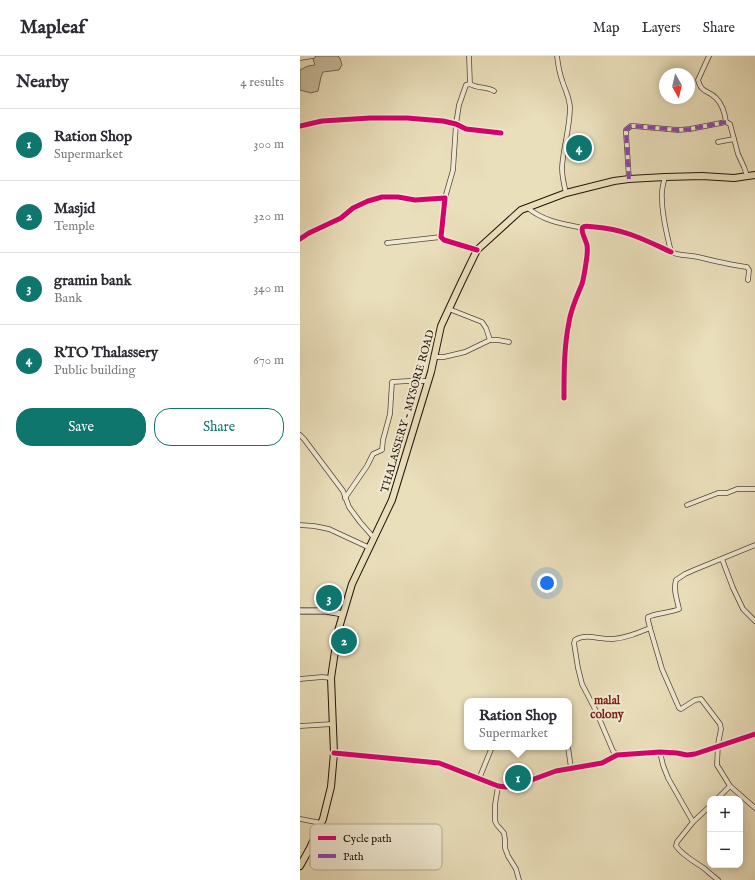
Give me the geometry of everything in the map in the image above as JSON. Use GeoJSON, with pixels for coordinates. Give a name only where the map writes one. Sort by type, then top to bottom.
{"type":"FeatureCollection","features":[{"type":"Feature","properties":{"kind":"main road","name":"THALASSERY - MYSORE ROAD"},"geometry":{"type":"LineString","coordinates":[[321,823],[331,787],[334,753],[331,678],[338,631],[352,584],[392,500],[428,382],[441,326],[477,250],[522,210],[566,193],[614,181],[629,179],[702,176],[734,178],[755,175]]}},
{"type":"Feature","properties":{"kind":"main road","name":"THALASSERY - MYSORE ROAD"},"geometry":{"type":"LineString","coordinates":[[300,866],[310,848]]}},
{"type":"Feature","properties":{"kind":"street"},"geometry":{"type":"LineString","coordinates":[[300,58],[313,56]]}},
{"type":"Feature","properties":{"kind":"street"},"geometry":{"type":"LineString","coordinates":[[469,56],[470,84]]}},
{"type":"Feature","properties":{"kind":"street"},"geometry":{"type":"LineString","coordinates":[[557,56],[570,106],[570,118],[562,169],[566,193]]}},
{"type":"Feature","properties":{"kind":"street"},"geometry":{"type":"LineString","coordinates":[[709,56],[698,80],[700,87],[716,98],[722,107],[726,122],[730,124],[738,154],[747,176]]}},
{"type":"Feature","properties":{"kind":"street"},"geometry":{"type":"LineString","coordinates":[[470,84],[478,88],[494,90]]}},
{"type":"Feature","properties":{"kind":"street"},"geometry":{"type":"LineString","coordinates":[[441,237],[445,198],[453,170],[456,124],[459,105],[466,85],[470,84]]}},
{"type":"Feature","properties":{"kind":"street"},"geometry":{"type":"LineString","coordinates":[[300,126],[322,121],[398,118],[443,121],[456,124],[466,129],[501,133]]}},
{"type":"Feature","properties":{"kind":"street"},"geometry":{"type":"LineString","coordinates":[[629,179],[626,130],[631,126],[678,130],[726,122]]}},
{"type":"Feature","properties":{"kind":"street"},"geometry":{"type":"LineString","coordinates":[[718,142],[734,138]]}},
{"type":"Feature","properties":{"kind":"street"},"geometry":{"type":"LineString","coordinates":[[665,177],[662,190],[662,199],[670,252]]}},
{"type":"Feature","properties":{"kind":"street"},"geometry":{"type":"LineString","coordinates":[[300,239],[309,232],[341,218],[353,208],[368,200],[382,196],[414,200],[445,198]]}},
{"type":"Feature","properties":{"kind":"street"},"geometry":{"type":"LineString","coordinates":[[528,208],[534,213],[545,218],[583,228],[594,227],[623,232],[650,242],[674,254],[698,257],[747,267],[749,270],[748,280]]}},
{"type":"Feature","properties":{"kind":"street"},"geometry":{"type":"LineString","coordinates":[[564,398],[566,339],[569,321],[582,282],[587,254],[587,248],[582,230],[583,228]]}},
{"type":"Feature","properties":{"kind":"street"},"geometry":{"type":"LineString","coordinates":[[387,243],[441,237],[444,240],[477,250]]}},
{"type":"Feature","properties":{"kind":"street"},"geometry":{"type":"LineString","coordinates":[[450,309],[482,322],[486,328],[490,340]]}},
{"type":"Feature","properties":{"kind":"street"},"geometry":{"type":"LineString","coordinates":[[434,357],[444,357],[465,352],[490,340],[509,342]]}},
{"type":"Feature","properties":{"kind":"street"},"geometry":{"type":"LineString","coordinates":[[345,498],[367,466],[373,454],[382,450],[390,414],[392,382],[409,380],[428,382]]}},
{"type":"Feature","properties":{"kind":"street"},"geometry":{"type":"LineString","coordinates":[[300,436],[304,439],[337,482],[343,491],[349,507],[374,538]]}},
{"type":"Feature","properties":{"kind":"street"},"geometry":{"type":"LineString","coordinates":[[687,505],[718,493],[737,489],[755,489]]}},
{"type":"Feature","properties":{"kind":"street"},"geometry":{"type":"LineString","coordinates":[[300,525],[329,529],[370,548]]}},
{"type":"Feature","properties":{"kind":"street"},"geometry":{"type":"LineString","coordinates":[[755,545],[684,574],[676,580],[674,586],[679,609],[648,617],[662,669],[679,708],[681,709],[695,700],[702,700],[720,724],[721,729],[717,764],[730,786],[755,808]]}},
{"type":"Feature","properties":{"kind":"street"},"geometry":{"type":"LineString","coordinates":[[722,559],[743,609],[755,621]]}},
{"type":"Feature","properties":{"kind":"street"},"geometry":{"type":"LineString","coordinates":[[300,611],[326,611],[343,614]]}},
{"type":"Feature","properties":{"kind":"street"},"geometry":{"type":"LineString","coordinates":[[617,755],[613,750],[582,684],[574,643],[577,638],[585,637],[612,639],[630,636],[650,628]]}},
{"type":"Feature","properties":{"kind":"street"},"geometry":{"type":"LineString","coordinates":[[300,679],[322,677],[331,678]]}},
{"type":"Feature","properties":{"kind":"street"},"geometry":{"type":"LineString","coordinates":[[300,726],[333,724]]}},
{"type":"Feature","properties":{"kind":"street"},"geometry":{"type":"LineString","coordinates":[[334,753],[439,762],[479,779],[498,786],[506,787],[515,786],[556,771],[602,763],[617,755],[660,752],[687,755],[695,754],[755,734]]}},
{"type":"Feature","properties":{"kind":"street"},"geometry":{"type":"LineString","coordinates":[[479,779],[491,750]]}},
{"type":"Feature","properties":{"kind":"street"},"geometry":{"type":"LineString","coordinates":[[568,750],[571,768]]}},
{"type":"Feature","properties":{"kind":"street"},"geometry":{"type":"LineString","coordinates":[[660,752],[668,778],[693,822]]}},
{"type":"Feature","properties":{"kind":"street"},"geometry":{"type":"LineString","coordinates":[[498,786],[495,805],[495,821],[504,833],[505,848],[516,869],[519,880]]}},
{"type":"Feature","properties":{"kind":"street"},"geometry":{"type":"LineString","coordinates":[[720,796],[730,786]]}},
{"type":"Feature","properties":{"kind":"street"},"geometry":{"type":"LineString","coordinates":[[707,809],[693,822],[677,842],[676,846],[690,859],[718,880]]}},
{"type":"Feature","properties":{"kind":"street"},"geometry":{"type":"LineString","coordinates":[[300,818],[321,823]]}},
{"type":"Feature","properties":{"kind":"shaded area"},"geometry":{"type":"Polygon","coordinates":[[[315,56],[338,56],[342,65],[339,70],[323,72],[318,91],[311,93],[300,90],[300,70],[308,66],[315,65],[313,59],[315,56]]]}},
{"type":"Feature","properties":{"kind":"marked path"},"geometry":{"type":"LineString","coordinates":[[629,179],[626,130],[631,126],[678,130],[726,122]]}},
{"type":"Feature","properties":{"kind":"cycle path"},"geometry":{"type":"LineString","coordinates":[[300,126],[322,121],[370,118],[407,118],[443,121],[456,124],[466,129],[501,133]]}},
{"type":"Feature","properties":{"kind":"cycle path"},"geometry":{"type":"LineString","coordinates":[[300,239],[309,233],[341,218],[353,208],[368,201],[382,197],[398,197],[415,200],[445,198],[441,237],[444,240],[477,250]]}},
{"type":"Feature","properties":{"kind":"cycle path"},"geometry":{"type":"LineString","coordinates":[[564,398],[567,331],[571,312],[583,281],[587,256],[587,245],[582,228],[584,226],[588,226],[615,230],[643,239],[671,252]]}},
{"type":"Feature","properties":{"kind":"cycle path"},"geometry":{"type":"LineString","coordinates":[[334,753],[439,763],[498,786],[506,787],[515,786],[556,771],[602,763],[617,755],[660,752],[687,755],[695,754],[755,734]]}},
{"type":"Feature","properties":{"kind":"place","name":"RTO Thalassery"},"geometry":{"type":"Point","coordinates":[579,148]}},
{"type":"Feature","properties":{"kind":"place","name":"gramin bank"},"geometry":{"type":"Point","coordinates":[329,598]}},
{"type":"Feature","properties":{"kind":"place","name":"Masjid"},"geometry":{"type":"Point","coordinates":[344,641]}},
{"type":"Feature","properties":{"kind":"place","name":"Ration Shop"},"geometry":{"type":"Point","coordinates":[518,778]}},
{"type":"Feature","properties":{"kind":"district","name":"malal colony"},"geometry":{"type":"Point","coordinates":[607,707]}}]}
